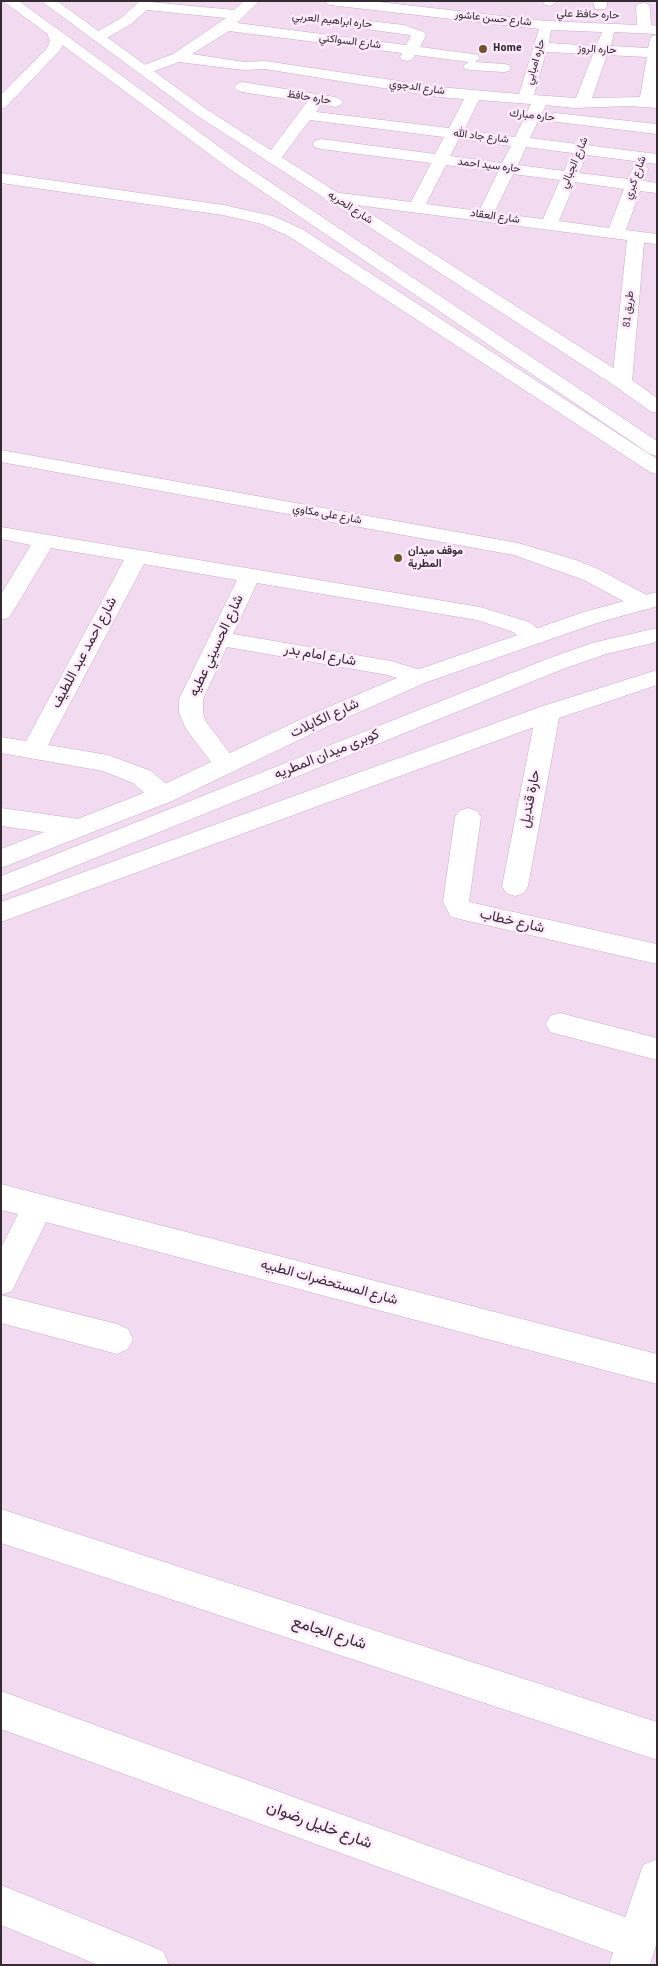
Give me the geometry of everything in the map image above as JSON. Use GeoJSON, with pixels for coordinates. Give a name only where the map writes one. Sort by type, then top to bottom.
{"type":"FeatureCollection","features":[{"type":"Feature","properties":{"kind":"street"},"geometry":{"type":"LineString","coordinates":[[10,1],[237,167],[646,420],[657,450]]}},
{"type":"Feature","properties":{"kind":"street","name":"شارع الحريه"},"geometry":{"type":"LineString","coordinates":[[48,1],[201,112],[622,382],[646,420]]}},
{"type":"Feature","properties":{"kind":"street","name":"شارع حسن عاشور"},"geometry":{"type":"LineString","coordinates":[[330,1],[449,8],[489,19],[610,29],[653,43]]}},
{"type":"Feature","properties":{"kind":"street"},"geometry":{"type":"LineString","coordinates":[[417,206],[467,109],[467,94],[472,62],[496,1]]}},
{"type":"Feature","properties":{"kind":"street"},"geometry":{"type":"LineString","coordinates":[[98,37],[126,21],[146,4],[191,10],[245,9],[262,13]]}},
{"type":"Feature","properties":{"kind":"street"},"geometry":{"type":"LineString","coordinates":[[144,70],[178,57],[226,26],[245,9]]}},
{"type":"Feature","properties":{"kind":"street"},"geometry":{"type":"LineString","coordinates":[[178,22],[191,10]]}},
{"type":"Feature","properties":{"kind":"street","name":"حاره حافظ علي"},"geometry":{"type":"LineString","coordinates":[[534,12],[653,43]]}},
{"type":"Feature","properties":{"kind":"street","name":"حاره ابراهيم العربي"},"geometry":{"type":"LineString","coordinates":[[328,21],[404,29],[419,35],[411,50]]}},
{"type":"Feature","properties":{"kind":"street","name":"حاره امبابي"},"geometry":{"type":"LineString","coordinates":[[485,215],[533,116],[533,100],[540,47],[546,25]]}},
{"type":"Feature","properties":{"kind":"street","name":"شارع السواكني"},"geometry":{"type":"LineString","coordinates":[[226,26],[411,50],[504,68]]}},
{"type":"Feature","properties":{"kind":"street"},"geometry":{"type":"LineString","coordinates":[[582,103],[610,29]]}},
{"type":"Feature","properties":{"kind":"street"},"geometry":{"type":"LineString","coordinates":[[1,104],[54,49],[57,41],[54,33]]}},
{"type":"Feature","properties":{"kind":"street"},"geometry":{"type":"LineString","coordinates":[[652,103],[653,43]]}},
{"type":"Feature","properties":{"kind":"street","name":"حاره الروز"},"geometry":{"type":"LineString","coordinates":[[540,47],[602,50],[653,43]]}},
{"type":"Feature","properties":{"kind":"street"},"geometry":{"type":"LineString","coordinates":[[393,85],[411,50]]}},
{"type":"Feature","properties":{"kind":"street"},"geometry":{"type":"LineString","coordinates":[[304,71],[312,56]]}},
{"type":"Feature","properties":{"kind":"street","name":"شارع الدجوي"},"geometry":{"type":"LineString","coordinates":[[178,57],[244,66],[269,59],[304,71],[415,89],[582,103],[621,101],[652,103]]}},
{"type":"Feature","properties":{"kind":"street"},"geometry":{"type":"LineString","coordinates":[[273,158],[317,99],[340,77],[351,62]]}},
{"type":"Feature","properties":{"kind":"street","name":"حاره حافظ"},"geometry":{"type":"LineString","coordinates":[[242,88],[346,104]]}},
{"type":"Feature","properties":{"kind":"street","name":"شارع الجبالي"},"geometry":{"type":"LineString","coordinates":[[549,224],[601,102]]}},
{"type":"Feature","properties":{"kind":"street"},"geometry":{"type":"LineString","coordinates":[[415,104],[486,111]]}},
{"type":"Feature","properties":{"kind":"street"},"geometry":{"type":"LineString","coordinates":[[201,112],[284,179],[545,352]]}},
{"type":"Feature","properties":{"kind":"street","name":"حاره مبارك"},"geometry":{"type":"LineString","coordinates":[[514,114],[656,127]]}},
{"type":"Feature","properties":{"kind":"street","name":"شارع جاد الله"},"geometry":{"type":"LineString","coordinates":[[305,115],[650,158]]}},
{"type":"Feature","properties":{"kind":"street","name":"شارع كبري"},"geometry":{"type":"LineString","coordinates":[[616,233],[634,185],[650,158],[656,127]]}},
{"type":"Feature","properties":{"kind":"street","name":"حاره سيد احمد"},"geometry":{"type":"LineString","coordinates":[[321,144],[657,188]]}},
{"type":"Feature","properties":{"kind":"street"},"geometry":{"type":"LineString","coordinates":[[1,178],[237,213],[268,220],[296,233],[657,468]]}},
{"type":"Feature","properties":{"kind":"street","name":"شارع العقاد"},"geometry":{"type":"LineString","coordinates":[[332,197],[417,206],[657,239]]}},
{"type":"Feature","properties":{"kind":"street","name":"طريق 81"},"geometry":{"type":"LineString","coordinates":[[622,382],[636,236]]}},
{"type":"Feature","properties":{"kind":"street","name":"شارع على مكاوي"},"geometry":{"type":"LineString","coordinates":[[1,456],[518,549],[552,559],[592,575],[653,606]]}},
{"type":"Feature","properties":{"kind":"street"},"geometry":{"type":"LineString","coordinates":[[1,533],[480,614],[521,627],[543,650]]}},
{"type":"Feature","properties":{"kind":"street"},"geometry":{"type":"LineString","coordinates":[[1,613],[44,540]]}},
{"type":"Feature","properties":{"kind":"street","name":"شارع احمد عبد اللطيف"},"geometry":{"type":"LineString","coordinates":[[33,750],[137,556]]}},
{"type":"Feature","properties":{"kind":"street","name":"شارع الحسيني عطيه"},"geometry":{"type":"LineString","coordinates":[[227,765],[199,732],[191,713],[191,699],[250,575]]}},
{"type":"Feature","properties":{"kind":"street","name":"شارع الكابلات"},"geometry":{"type":"LineString","coordinates":[[1,858],[163,795],[322,719],[419,677],[543,650],[592,617],[653,606]]}},
{"type":"Feature","properties":{"kind":"street","name":"كوبرى ميدان المطريه"},"geometry":{"type":"LineString","coordinates":[[252,753],[334,731],[543,650],[600,648],[657,635]]}},
{"type":"Feature","properties":{"kind":"street","name":"شارع امام بدر"},"geometry":{"type":"LineString","coordinates":[[220,638],[391,668],[419,677]]}},
{"type":"Feature","properties":{"kind":"street","name":"كوبرى ميدان المطريه"},"geometry":{"type":"LineString","coordinates":[[1,886],[543,650]]}},
{"type":"Feature","properties":{"kind":"street"},"geometry":{"type":"LineString","coordinates":[[1,912],[548,713],[657,678]]}},
{"type":"Feature","properties":{"kind":"street","name":"حارة قنديل"},"geometry":{"type":"LineString","coordinates":[[515,886],[548,713]]}},
{"type":"Feature","properties":{"kind":"street"},"geometry":{"type":"LineString","coordinates":[[1,746],[91,759],[122,767],[142,777],[163,795]]}},
{"type":"Feature","properties":{"kind":"street"},"geometry":{"type":"LineString","coordinates":[[1,816],[79,828]]}},
{"type":"Feature","properties":{"kind":"street","name":"شارع خطاب"},"geometry":{"type":"LineString","coordinates":[[468,817],[456,902],[460,910],[657,954]]}},
{"type":"Feature","properties":{"kind":"street"},"geometry":{"type":"LineString","coordinates":[[560,1024],[657,1049]]}},
{"type":"Feature","properties":{"kind":"street","name":"شارع المستحضرات الطبيه"},"geometry":{"type":"LineString","coordinates":[[1,1196],[657,1369]]}},
{"type":"Feature","properties":{"kind":"street"},"geometry":{"type":"LineString","coordinates":[[1,1281],[38,1206]]}},
{"type":"Feature","properties":{"kind":"street"},"geometry":{"type":"LineString","coordinates":[[1,1310],[117,1339]]}},
{"type":"Feature","properties":{"kind":"street","name":"شارع الجامع"},"geometry":{"type":"LineString","coordinates":[[1,1526],[657,1741]]}},
{"type":"Feature","properties":{"kind":"street","name":"شارع خليل رضوان"},"geometry":{"type":"LineString","coordinates":[[1,1710],[632,1953]]}},
{"type":"Feature","properties":{"kind":"street"},"geometry":{"type":"LineString","coordinates":[[632,1953],[657,1879]]}},
{"type":"Feature","properties":{"kind":"street"},"geometry":{"type":"LineString","coordinates":[[1,1905],[139,1963]]}},
{"type":"Feature","properties":{"kind":"place","name":"Home"},"geometry":{"type":"Point","coordinates":[483,49]}},
{"type":"Feature","properties":{"kind":"place","name":"موقف ميدان المطرية"},"geometry":{"type":"Point","coordinates":[398,558]}}]}
